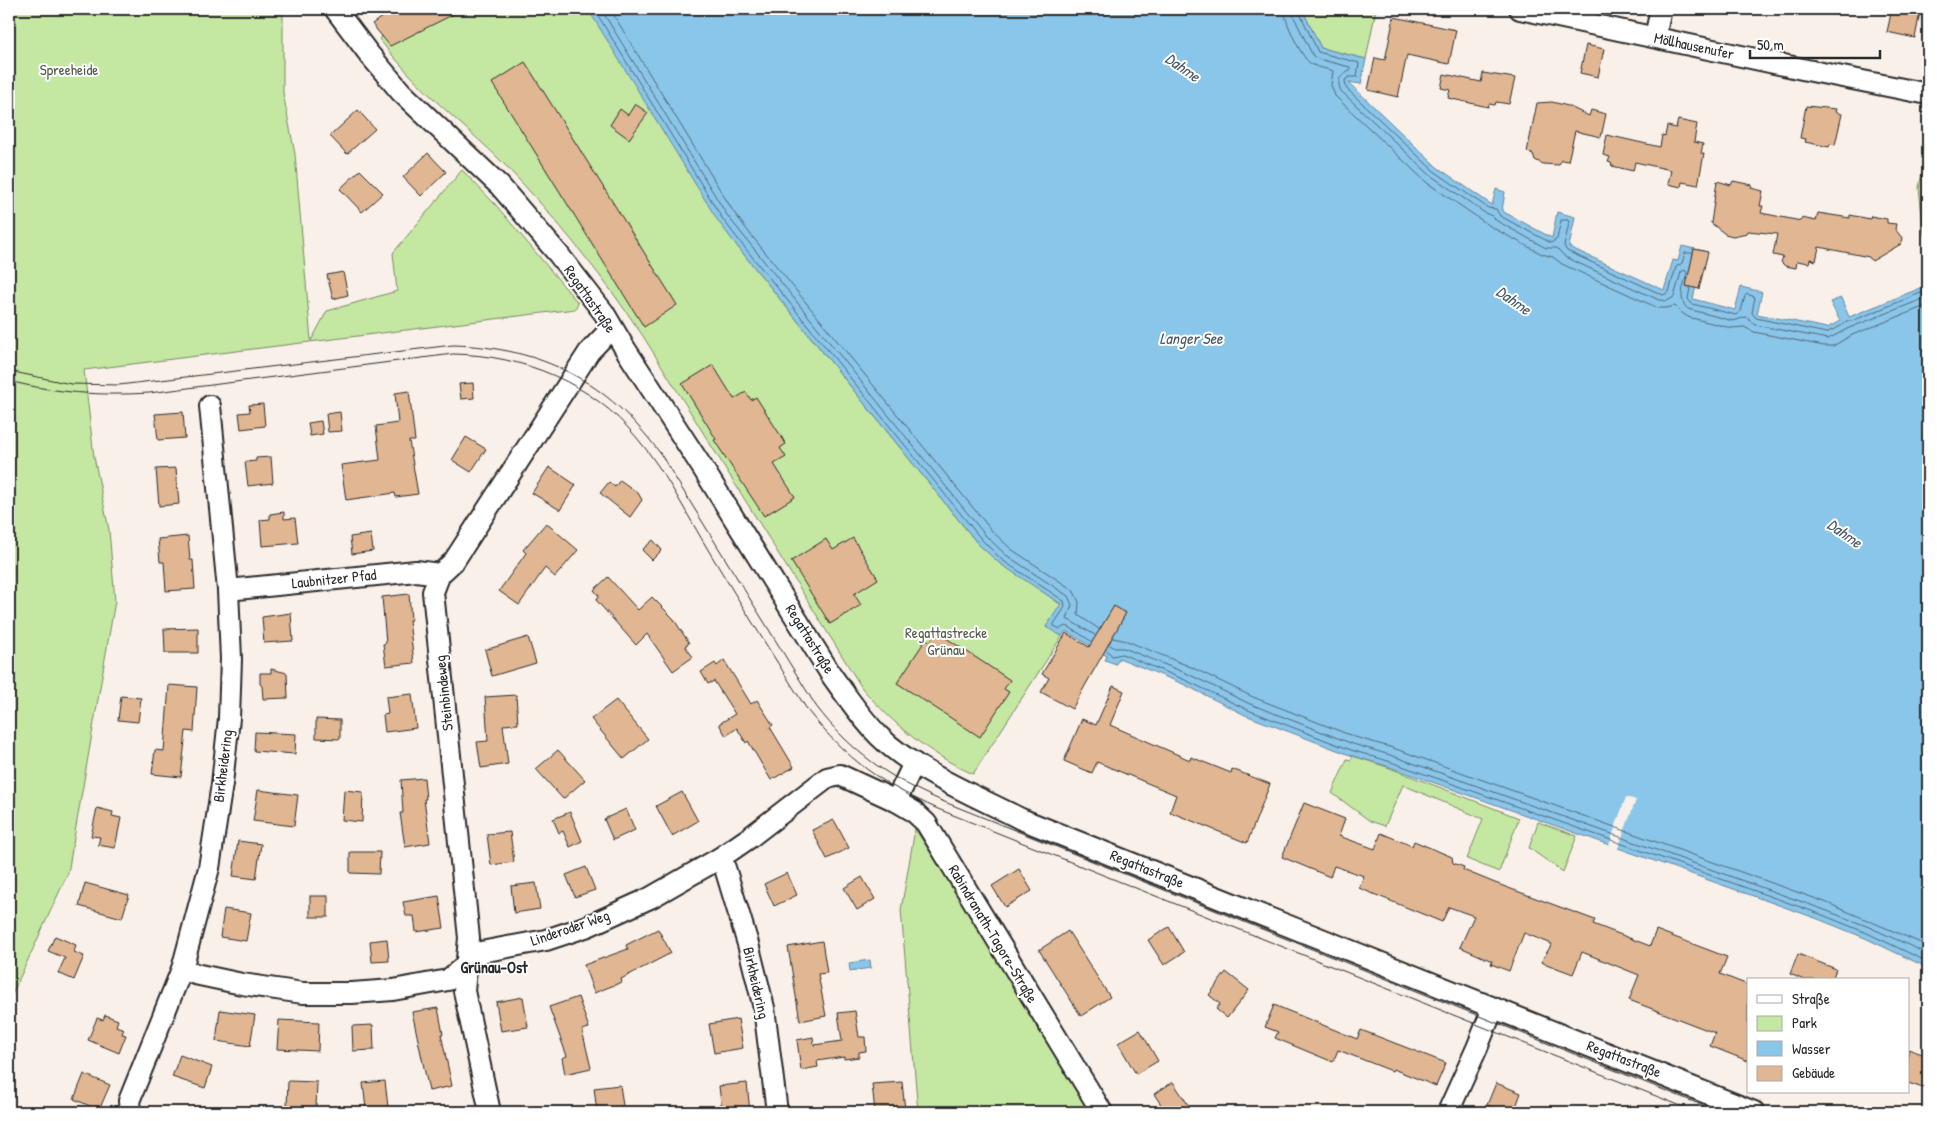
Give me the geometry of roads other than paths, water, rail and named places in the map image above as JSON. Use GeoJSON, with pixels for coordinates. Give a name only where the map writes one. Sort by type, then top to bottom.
{"type":"FeatureCollection","features":[{"type":"Feature","properties":{"kind":"street","name":"Regattastraße"},"geometry":{"type":"LineString","coordinates":[[335,9],[401,92],[500,186],[559,255],[604,313],[852,706],[880,737],[914,763],[1021,819],[1754,1112]]}},
{"type":"Feature","properties":{"kind":"street","name":"Möllhausenufer"},"geometry":{"type":"LineString","coordinates":[[1520,9],[1928,94]]}},
{"type":"Feature","properties":{"kind":"street"},"geometry":{"type":"LineString","coordinates":[[1655,37],[1661,9]]}},
{"type":"Feature","properties":{"kind":"street","name":"Steinbindeweg"},"geometry":{"type":"LineString","coordinates":[[490,1112],[464,991],[469,938],[433,592],[440,574],[454,561],[589,352],[606,334],[610,325]]}},
{"type":"Feature","properties":{"kind":"street","name":"Birkheidering"},"geometry":{"type":"LineString","coordinates":[[130,1112],[129,1101],[182,969],[209,868],[221,790],[229,718],[231,659],[228,590],[210,406]]}},
{"type":"Feature","properties":{"kind":"street","name":"Laubnitzer Pfad"},"geometry":{"type":"LineString","coordinates":[[228,590],[416,571],[440,574]]}},
{"type":"Feature","properties":{"kind":"street"},"geometry":{"type":"LineString","coordinates":[[896,801],[914,763]]}},
{"type":"Feature","properties":{"kind":"street","name":"Linderoder Weg"},"geometry":{"type":"LineString","coordinates":[[182,969],[195,974],[271,989],[303,992],[352,993],[393,990],[448,980],[481,952],[546,940],[588,926],[650,898],[720,858],[827,778],[840,775],[896,801]]}},
{"type":"Feature","properties":{"kind":"street","name":"Rabindranath-Tagore-Straße"},"geometry":{"type":"LineString","coordinates":[[896,801],[913,811],[926,824],[1102,1112]]}},
{"type":"Feature","properties":{"kind":"street","name":"Birkheidering"},"geometry":{"type":"LineString","coordinates":[[720,858],[726,868],[764,1008],[777,1112]]}},
{"type":"Feature","properties":{"kind":"street"},"geometry":{"type":"LineString","coordinates":[[1448,1112],[1493,1008]]}},
{"type":"Feature","properties":{"kind":"water","name":"Langer See"},"geometry":{"type":"Polygon","coordinates":[[[588,9],[1302,9],[1321,48],[1366,59],[1361,84],[1348,82],[1437,167],[1492,205],[1496,189],[1505,192],[1502,211],[1552,238],[1557,212],[1575,217],[1569,247],[1664,290],[1673,260],[1678,261],[1682,246],[1704,251],[1693,299],[1735,310],[1741,287],[1762,292],[1757,314],[1827,328],[1840,321],[1830,302],[1841,298],[1849,317],[1928,285],[1928,968],[1865,938],[1818,919],[1387,766],[1350,755],[1245,715],[1183,684],[1119,658],[1116,664],[1105,660],[1107,656],[1066,631],[1062,636],[1046,627],[1061,604],[999,563],[978,544],[737,246],[718,221],[588,9]]]}},
{"type":"Feature","properties":{"kind":"water"},"geometry":{"type":"Polygon","coordinates":[[[870,960],[871,968],[850,971],[849,963],[870,960]]]}},
{"type":"Feature","properties":{"kind":"tram line"},"geometry":{"type":"LineString","coordinates":[[9,371],[71,384],[119,385],[453,345],[485,347],[544,361],[570,373],[595,388],[618,406],[640,428],[660,453],[816,706],[843,737],[888,773],[942,801],[1719,1112]]}},
{"type":"Feature","properties":{"kind":"tram line"},"geometry":{"type":"LineString","coordinates":[[9,381],[79,393],[149,393],[453,354],[505,360],[554,376],[599,402],[619,419],[648,451],[667,479],[722,573],[808,711],[822,728],[852,757],[883,780],[938,809],[1696,1112]]}},
{"type":"Feature","properties":{"kind":"district","name":"Grünau-Ost"},"geometry":{"type":"Point","coordinates":[494,967]}},
{"type":"Feature","properties":{"kind":"water label","name":"Dahme"},"geometry":{"type":"Point","coordinates":[1183,67]}},
{"type":"Feature","properties":{"kind":"water label","name":"Dahme"},"geometry":{"type":"Point","coordinates":[1514,300]}},
{"type":"Feature","properties":{"kind":"water label","name":"Dahme"},"geometry":{"type":"Point","coordinates":[1845,533]}},
{"type":"Feature","properties":{"kind":"park label","name":"Spreeheide"},"geometry":{"type":"Point","coordinates":[69,70]}},
{"type":"Feature","properties":{"kind":"park label","name":"Regattastrecke Grünau"},"geometry":{"type":"Point","coordinates":[946,642]}}]}
